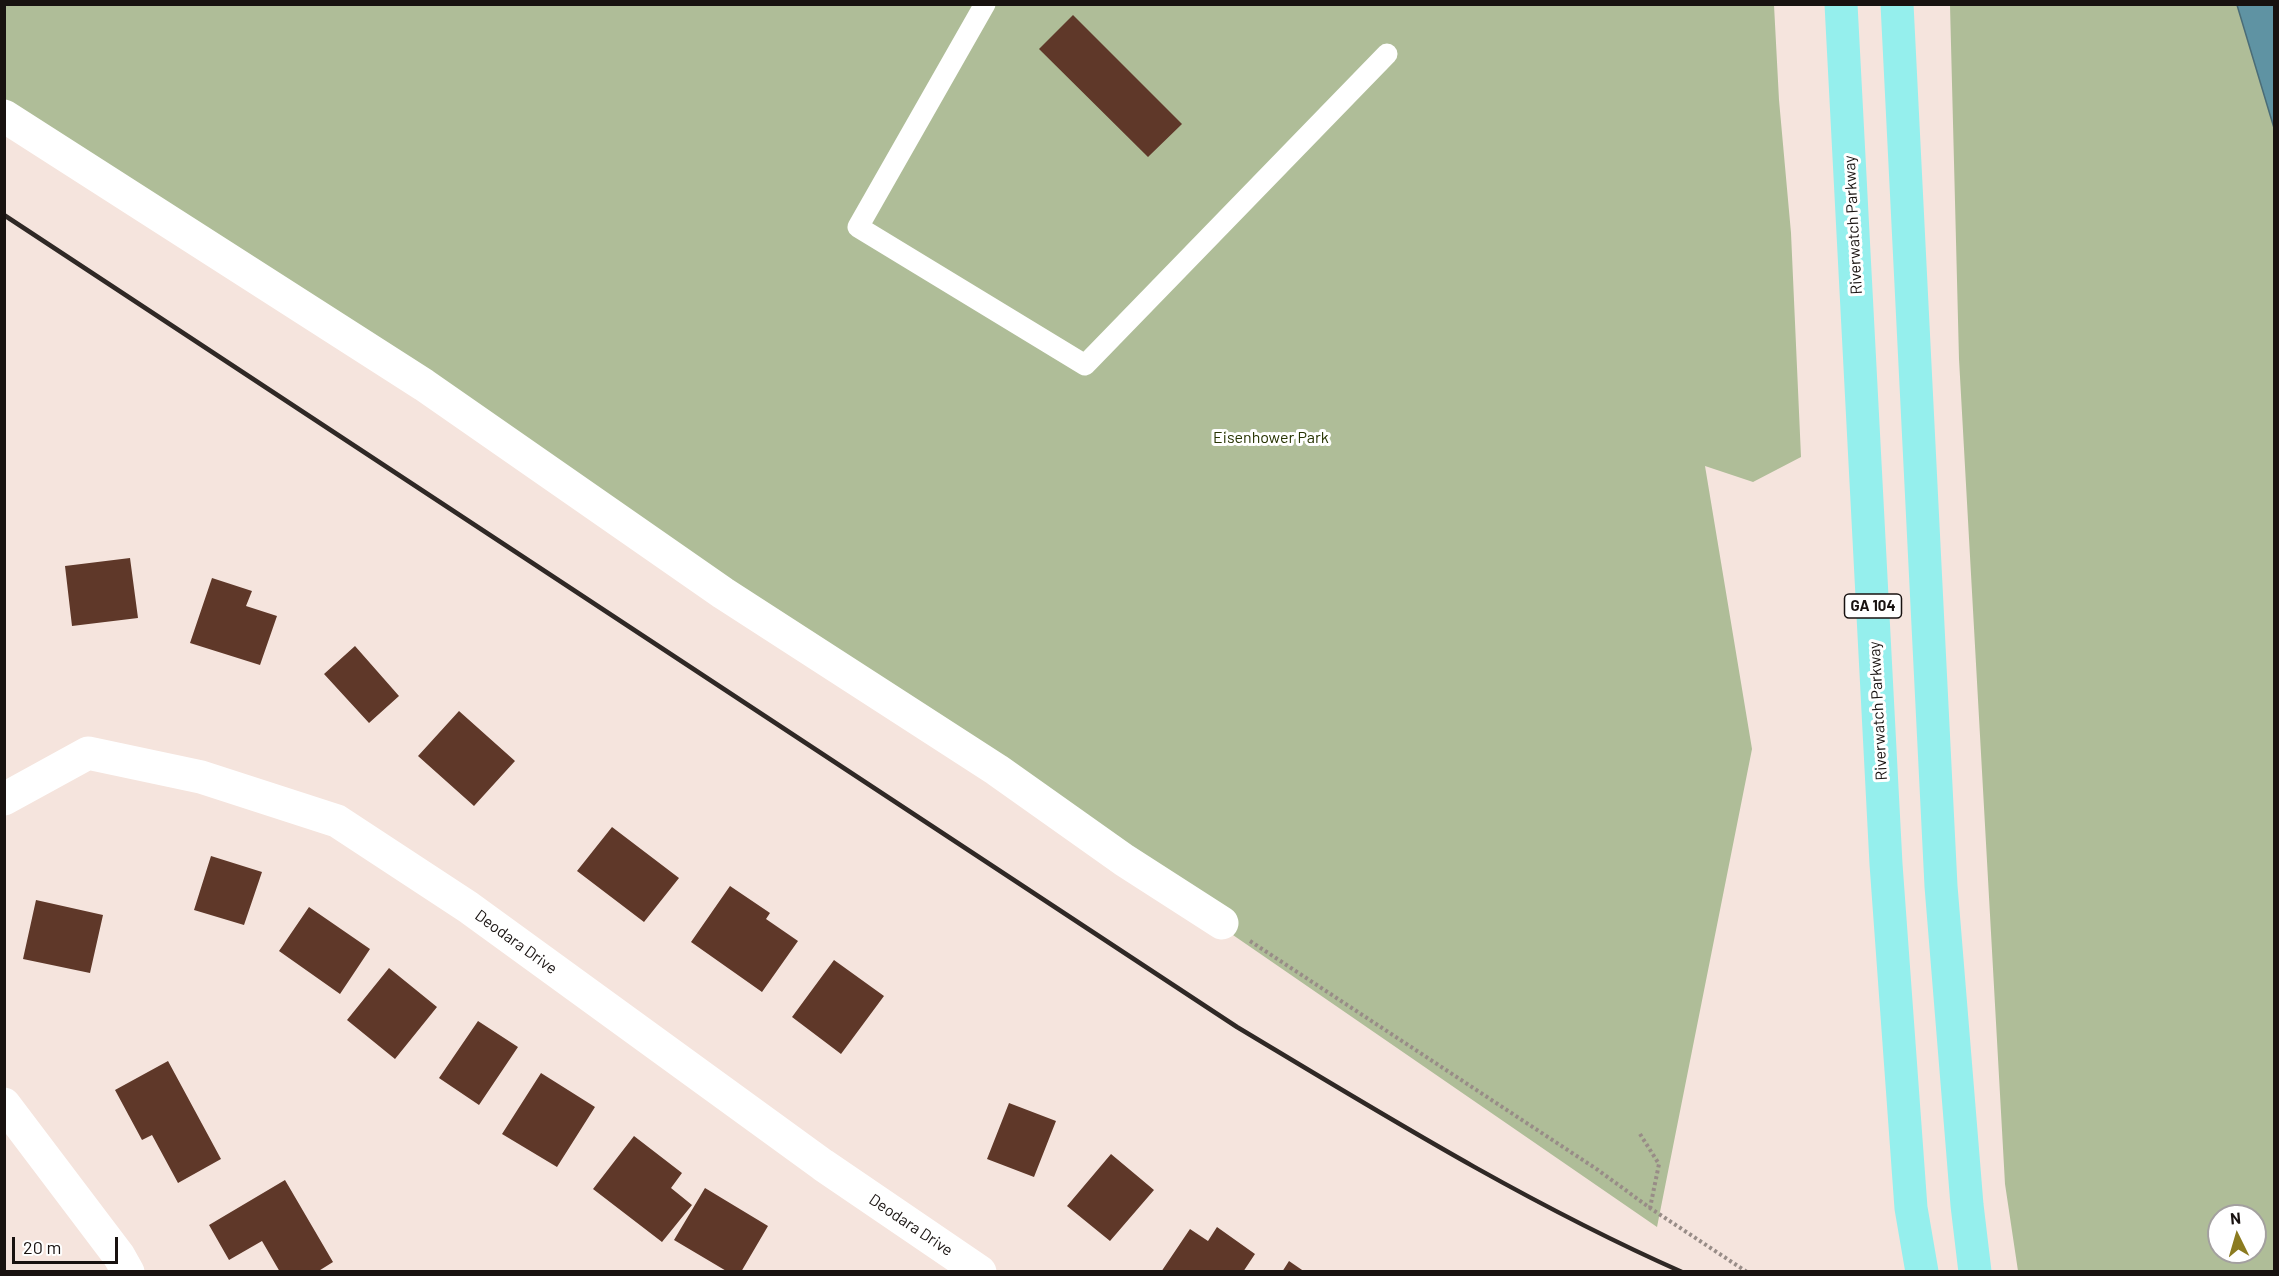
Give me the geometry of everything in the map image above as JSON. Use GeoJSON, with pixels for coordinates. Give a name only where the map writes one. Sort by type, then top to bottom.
{"type":"FeatureCollection","features":[{"type":"Feature","properties":{"kind":"main road","name":"Riverwatch Parkway"},"geometry":{"type":"LineString","coordinates":[[1841,4],[1886,864],[1911,1208],[1922,1272]]}},
{"type":"Feature","properties":{"kind":"main road"},"geometry":{"type":"LineString","coordinates":[[1897,4],[1941,886],[1967,1205],[1975,1272]]}},
{"type":"Feature","properties":{"kind":"street"},"geometry":{"type":"LineString","coordinates":[[4,116],[424,385],[723,593],[997,770],[1124,860],[1222,923]]}},
{"type":"Feature","properties":{"kind":"street","name":"Deodara Drive"},"geometry":{"type":"LineString","coordinates":[[4,799],[88,753],[201,777],[337,821],[468,907],[823,1165],[980,1272]]}},
{"type":"Feature","properties":{"kind":"street"},"geometry":{"type":"LineString","coordinates":[[4,1104],[112,1247],[128,1272]]}},
{"type":"Feature","properties":{"kind":"lane"},"geometry":{"type":"LineString","coordinates":[[985,4],[858,226],[1085,365],[1387,54]]}},
{"type":"Feature","properties":{"kind":"path"},"geometry":{"type":"LineString","coordinates":[[1222,923],[1588,1164],[1747,1272]]}},
{"type":"Feature","properties":{"kind":"path"},"geometry":{"type":"LineString","coordinates":[[1640,1134],[1659,1164],[1650,1208]]}},
{"type":"Feature","properties":{"kind":"green space","name":"Eisenhower Park"},"geometry":{"type":"Polygon","coordinates":[[[4,5],[1774,5],[1779,100],[1791,233],[1801,457],[1753,482],[1705,466],[1752,749],[1657,1227],[1124,860],[5,119],[4,5]]]}},
{"type":"Feature","properties":{"kind":"green space"},"geometry":{"type":"Polygon","coordinates":[[[1950,5],[2237,5],[2274,128],[2274,1271],[2018,1271],[2005,1184],[1959,359],[1950,5]]]}},
{"type":"Feature","properties":{"kind":"water"},"geometry":{"type":"Polygon","coordinates":[[[2237,5],[2274,5],[2274,128],[2237,5]]]}},
{"type":"Feature","properties":{"kind":"building"},"geometry":{"type":"Polygon","coordinates":[[[1073,15],[1182,124],[1148,157],[1039,49],[1073,15]]]}},
{"type":"Feature","properties":{"kind":"building"},"geometry":{"type":"Polygon","coordinates":[[[130,558],[138,618],[72,626],[65,566],[130,558]]]}},
{"type":"Feature","properties":{"kind":"building"},"geometry":{"type":"Polygon","coordinates":[[[212,578],[252,591],[246,606],[277,616],[260,665],[190,643],[212,578]]]}},
{"type":"Feature","properties":{"kind":"building"},"geometry":{"type":"Polygon","coordinates":[[[355,646],[399,696],[369,723],[324,674],[355,646]]]}},
{"type":"Feature","properties":{"kind":"building"},"geometry":{"type":"Polygon","coordinates":[[[459,711],[515,761],[474,806],[418,756],[459,711]]]}},
{"type":"Feature","properties":{"kind":"building"},"geometry":{"type":"Polygon","coordinates":[[[612,827],[679,878],[644,922],[577,871],[612,827]]]}},
{"type":"Feature","properties":{"kind":"building"},"geometry":{"type":"Polygon","coordinates":[[[211,856],[262,872],[244,925],[194,910],[211,856]]]}},
{"type":"Feature","properties":{"kind":"building"},"geometry":{"type":"Polygon","coordinates":[[[730,886],[770,913],[766,919],[798,941],[762,992],[691,942],[730,886]]]}},
{"type":"Feature","properties":{"kind":"building"},"geometry":{"type":"Polygon","coordinates":[[[36,900],[103,915],[90,973],[23,959],[36,900]]]}},
{"type":"Feature","properties":{"kind":"building"},"geometry":{"type":"Polygon","coordinates":[[[309,907],[370,949],[340,994],[279,951],[309,907]]]}},
{"type":"Feature","properties":{"kind":"building"},"geometry":{"type":"Polygon","coordinates":[[[834,960],[884,996],[841,1054],[792,1017],[834,960]]]}},
{"type":"Feature","properties":{"kind":"building"},"geometry":{"type":"Polygon","coordinates":[[[389,968],[437,1007],[395,1059],[347,1020],[389,968]]]}},
{"type":"Feature","properties":{"kind":"building"},"geometry":{"type":"Polygon","coordinates":[[[478,1021],[518,1047],[479,1105],[439,1078],[478,1021]]]}},
{"type":"Feature","properties":{"kind":"building"},"geometry":{"type":"Polygon","coordinates":[[[168,1061],[221,1159],[178,1183],[152,1135],[142,1140],[115,1090],[168,1061]]]}},
{"type":"Feature","properties":{"kind":"building"},"geometry":{"type":"Polygon","coordinates":[[[541,1073],[595,1107],[557,1167],[502,1134],[541,1073]]]}},
{"type":"Feature","properties":{"kind":"building"},"geometry":{"type":"Polygon","coordinates":[[[1009,1103],[1056,1121],[1034,1177],[987,1159],[1009,1103]]]}},
{"type":"Feature","properties":{"kind":"building"},"geometry":{"type":"Polygon","coordinates":[[[634,1136],[682,1173],[671,1188],[692,1205],[662,1242],[593,1189],[634,1136]]]}},
{"type":"Feature","properties":{"kind":"building"},"geometry":{"type":"Polygon","coordinates":[[[1111,1154],[1154,1190],[1110,1241],[1067,1206],[1111,1154]]]}},
{"type":"Feature","properties":{"kind":"building"},"geometry":{"type":"Polygon","coordinates":[[[285,1180],[333,1262],[317,1272],[280,1272],[262,1241],[229,1260],[209,1225],[285,1180]]]}},
{"type":"Feature","properties":{"kind":"building"},"geometry":{"type":"Polygon","coordinates":[[[705,1188],[768,1226],[741,1272],[728,1272],[674,1240],[705,1188]]]}},
{"type":"Feature","properties":{"kind":"building"},"geometry":{"type":"Polygon","coordinates":[[[1217,1227],[1255,1254],[1243,1272],[1161,1272],[1190,1229],[1208,1241],[1217,1227]]]}},
{"type":"Feature","properties":{"kind":"building"},"geometry":{"type":"Polygon","coordinates":[[[1289,1261],[1305,1272],[1282,1272],[1289,1261]]]}},
{"type":"Feature","properties":{"kind":"railway"},"geometry":{"type":"LineString","coordinates":[[4,215],[1237,1027],[1400,1125],[1511,1187],[1567,1217],[1682,1272]]}}]}
